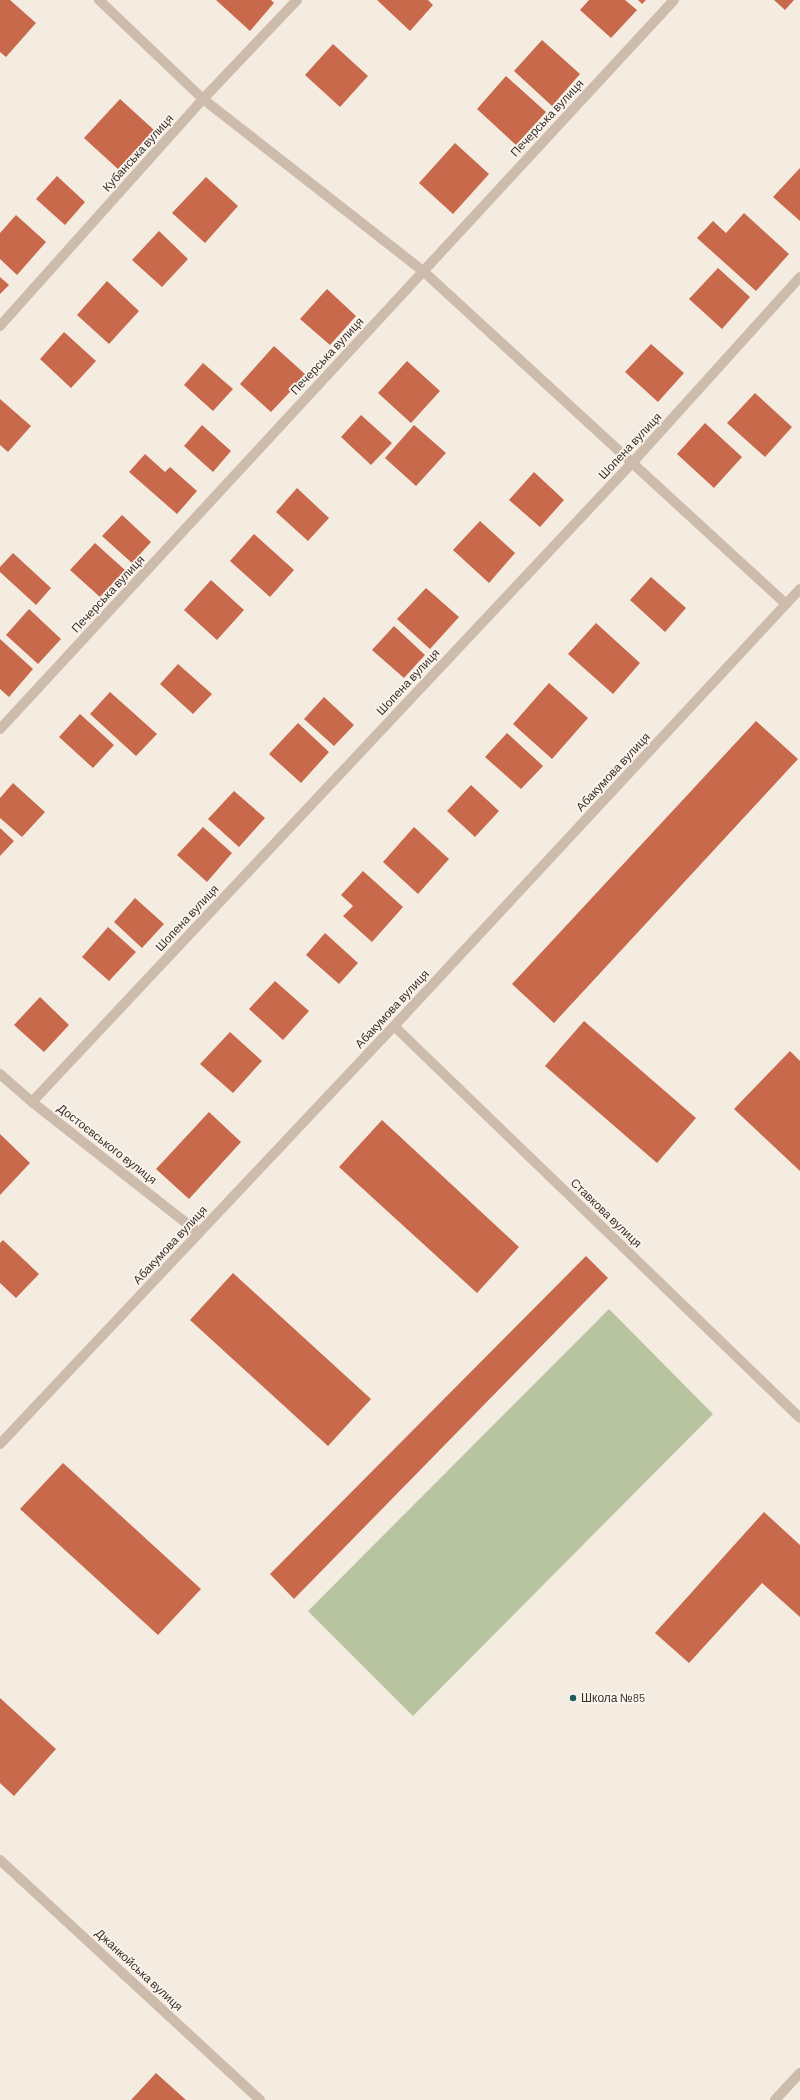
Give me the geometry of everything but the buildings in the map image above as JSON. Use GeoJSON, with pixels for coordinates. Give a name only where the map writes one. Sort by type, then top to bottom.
{"type":"FeatureCollection","features":[{"type":"Feature","properties":{"kind":"street"},"geometry":{"type":"LineString","coordinates":[[99,0],[203,100],[423,272],[786,604]]}},
{"type":"Feature","properties":{"kind":"street","name":"Кубанська вулиця"},"geometry":{"type":"LineString","coordinates":[[0,326],[203,100],[297,0]]}},
{"type":"Feature","properties":{"kind":"street","name":"Печерська вулиця"},"geometry":{"type":"LineString","coordinates":[[0,729],[674,0]]}},
{"type":"Feature","properties":{"kind":"street","name":"Шопена вулиця"},"geometry":{"type":"LineString","coordinates":[[32,1102],[632,463],[800,277]]}},
{"type":"Feature","properties":{"kind":"street","name":"Абакумова вулиця"},"geometry":{"type":"LineString","coordinates":[[0,1444],[394,1026],[800,589]]}},
{"type":"Feature","properties":{"kind":"street","name":"Ставкова вулиця"},"geometry":{"type":"LineString","coordinates":[[394,1026],[800,1418]]}},
{"type":"Feature","properties":{"kind":"street","name":"Достоєвського вулиця"},"geometry":{"type":"LineString","coordinates":[[0,1074],[32,1102],[199,1233]]}},
{"type":"Feature","properties":{"kind":"street","name":"Джанкойська вулиця"},"geometry":{"type":"LineString","coordinates":[[0,1860],[260,2100]]}},
{"type":"Feature","properties":{"kind":"street"},"geometry":{"type":"LineString","coordinates":[[775,2100],[800,2073]]}},
{"type":"Feature","properties":{"kind":"green space"},"geometry":{"type":"Polygon","coordinates":[[[609,1309],[713,1414],[413,1716],[308,1611],[609,1309]]]}},
{"type":"Feature","properties":{"kind":"place","name":"Школа №85"},"geometry":{"type":"Point","coordinates":[573,1698]}}]}
